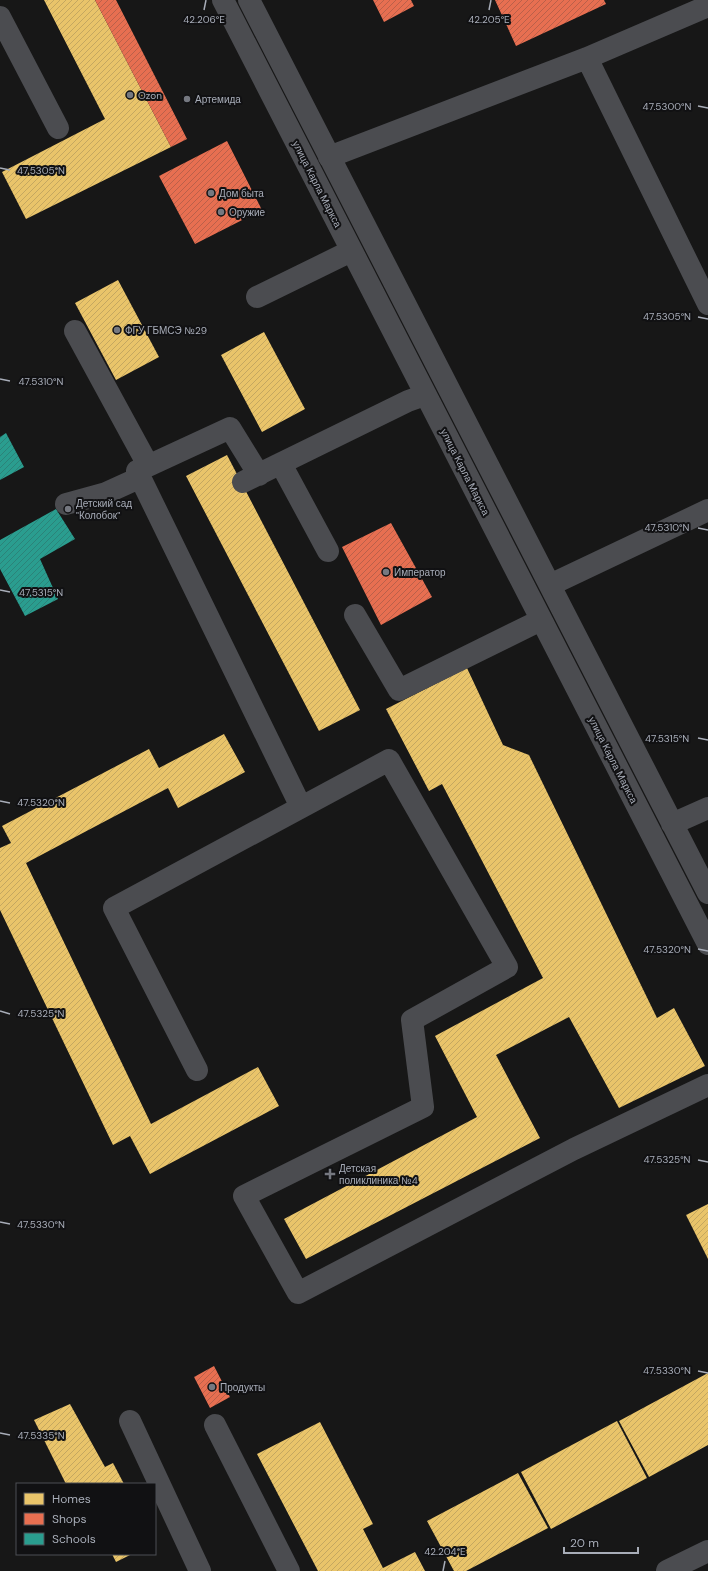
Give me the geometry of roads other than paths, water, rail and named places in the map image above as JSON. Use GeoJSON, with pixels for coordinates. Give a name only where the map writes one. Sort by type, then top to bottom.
{"type":"FeatureCollection","features":[{"type":"Feature","properties":{"kind":"street","name":"улица Карла Маркса"},"geometry":{"type":"LineString","coordinates":[[222,0],[708,944]]}},
{"type":"Feature","properties":{"kind":"street"},"geometry":{"type":"LineString","coordinates":[[248,0],[708,892]]}},
{"type":"Feature","properties":{"kind":"street"},"geometry":{"type":"LineString","coordinates":[[329,157],[587,58],[708,6]]}},
{"type":"Feature","properties":{"kind":"street"},"geometry":{"type":"LineString","coordinates":[[0,17],[58,128]]}},
{"type":"Feature","properties":{"kind":"street"},"geometry":{"type":"LineString","coordinates":[[587,58],[708,304]]}},
{"type":"Feature","properties":{"kind":"street"},"geometry":{"type":"LineString","coordinates":[[257,297],[351,251]]}},
{"type":"Feature","properties":{"kind":"street"},"geometry":{"type":"LineString","coordinates":[[75,332],[144,472],[301,807]]}},
{"type":"Feature","properties":{"kind":"street"},"geometry":{"type":"LineString","coordinates":[[66,504],[106,493],[230,428],[251,478],[425,394]]}},
{"type":"Feature","properties":{"kind":"street"},"geometry":{"type":"LineString","coordinates":[[281,464],[328,551]]}},
{"type":"Feature","properties":{"kind":"street"},"geometry":{"type":"LineString","coordinates":[[550,585],[708,510]]}},
{"type":"Feature","properties":{"kind":"street"},"geometry":{"type":"LineString","coordinates":[[355,615],[399,690],[541,620]]}},
{"type":"Feature","properties":{"kind":"street"},"geometry":{"type":"LineString","coordinates":[[197,1070],[114,908],[389,760],[507,967],[412,1020],[423,1107],[244,1196],[298,1293],[574,1149],[708,1085]]}},
{"type":"Feature","properties":{"kind":"street"},"geometry":{"type":"LineString","coordinates":[[672,824],[708,808]]}},
{"type":"Feature","properties":{"kind":"street"},"geometry":{"type":"LineString","coordinates":[[130,1421],[200,1571]]}},
{"type":"Feature","properties":{"kind":"street"},"geometry":{"type":"LineString","coordinates":[[215,1425],[289,1571]]}},
{"type":"Feature","properties":{"kind":"street"},"geometry":{"type":"LineString","coordinates":[[667,1571],[708,1550]]}},
{"type":"Feature","properties":{"kind":"place","name":"Ozon"},"geometry":{"type":"Point","coordinates":[130,95]}},
{"type":"Feature","properties":{"kind":"place","name":"Артемида"},"geometry":{"type":"Point","coordinates":[187,99]}},
{"type":"Feature","properties":{"kind":"place","name":"Дом быта"},"geometry":{"type":"Point","coordinates":[211,193]}},
{"type":"Feature","properties":{"kind":"place","name":"Оружие"},"geometry":{"type":"Point","coordinates":[221,212]}},
{"type":"Feature","properties":{"kind":"place","name":"ФГУ ГБМСЭ №29"},"geometry":{"type":"Point","coordinates":[117,330]}},
{"type":"Feature","properties":{"kind":"place","name":"Детский сад \"Колобок\""},"geometry":{"type":"Point","coordinates":[68,509]}},
{"type":"Feature","properties":{"kind":"place","name":"Император"},"geometry":{"type":"Point","coordinates":[386,572]}},
{"type":"Feature","properties":{"kind":"place","name":"Детская поликлиника №4"},"geometry":{"type":"Point","coordinates":[330,1174]}},
{"type":"Feature","properties":{"kind":"place","name":"Продукты"},"geometry":{"type":"Point","coordinates":[212,1387]}}]}
